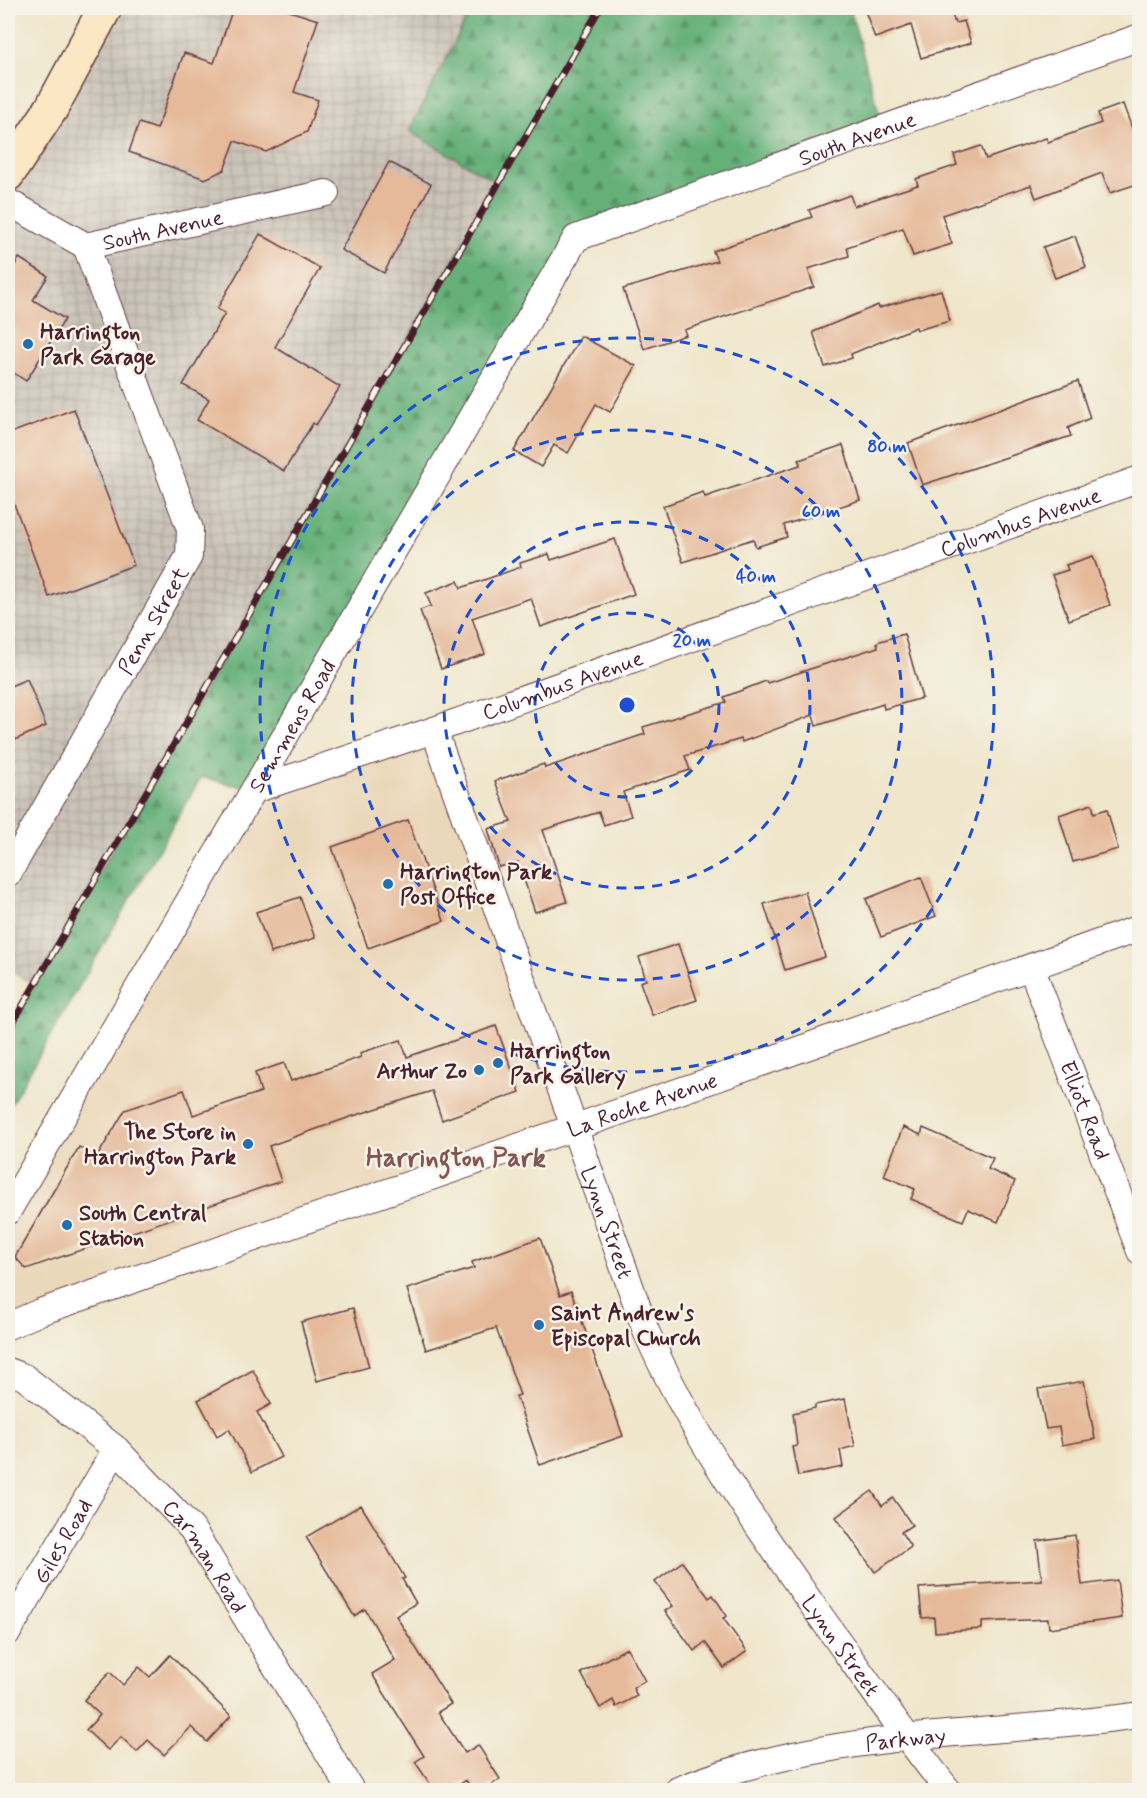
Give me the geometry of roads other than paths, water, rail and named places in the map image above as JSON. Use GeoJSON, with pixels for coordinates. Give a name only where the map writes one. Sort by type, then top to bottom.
{"type":"FeatureCollection","features":[{"type":"Feature","properties":{"kind":"main road"},"geometry":{"type":"LineString","coordinates":[[8,174],[51,109],[105,8]]}},
{"type":"Feature","properties":{"kind":"street","name":"South Avenue"},"geometry":{"type":"LineString","coordinates":[[576,238],[1140,37]]}},
{"type":"Feature","properties":{"kind":"street","name":"South Avenue"},"geometry":{"type":"LineString","coordinates":[[8,202],[86,246],[326,194]]}},
{"type":"Feature","properties":{"kind":"street","name":"Semmens Road"},"geometry":{"type":"LineString","coordinates":[[8,1211],[576,238]]}},
{"type":"Feature","properties":{"kind":"street","name":"Penn Street"},"geometry":{"type":"LineString","coordinates":[[8,874],[189,556],[190,529],[86,246]]}},
{"type":"Feature","properties":{"kind":"street","name":"Columbus Avenue"},"geometry":{"type":"LineString","coordinates":[[254,790],[434,730],[1140,479]]}},
{"type":"Feature","properties":{"kind":"street","name":"Lynn Street"},"geometry":{"type":"LineString","coordinates":[[434,730],[572,1127],[646,1331],[671,1387],[756,1525],[904,1736],[948,1791]]}},
{"type":"Feature","properties":{"kind":"street","name":"La Roche Avenue"},"geometry":{"type":"LineString","coordinates":[[8,1326],[40,1312],[1140,928]]}},
{"type":"Feature","properties":{"kind":"street","name":"Elliot Road"},"geometry":{"type":"LineString","coordinates":[[1031,967],[1140,1251]]}},
{"type":"Feature","properties":{"kind":"street","name":"Carman Road"},"geometry":{"type":"LineString","coordinates":[[8,1371],[24,1377],[116,1449],[192,1529],[351,1791]]}},
{"type":"Feature","properties":{"kind":"street","name":"Giles Road"},"geometry":{"type":"LineString","coordinates":[[8,1632],[116,1449]]}},
{"type":"Feature","properties":{"kind":"street","name":"Parkway"},"geometry":{"type":"LineString","coordinates":[[678,1791],[699,1782],[795,1754],[904,1736],[1140,1715]]}},
{"type":"Feature","properties":{"kind":"railway"},"geometry":{"type":"LineString","coordinates":[[8,1031],[600,8]]}},
{"type":"Feature","properties":{"kind":"place","name":"Harrington Park Garage"},"geometry":{"type":"Point","coordinates":[28,344]}},
{"type":"Feature","properties":{"kind":"place","name":"Harrington Park Post Office"},"geometry":{"type":"Point","coordinates":[388,884]}},
{"type":"Feature","properties":{"kind":"place","name":"Harrington Park Gallery"},"geometry":{"type":"Point","coordinates":[498,1063]}},
{"type":"Feature","properties":{"kind":"place","name":"Arthur Zo"},"geometry":{"type":"Point","coordinates":[479,1070]}},
{"type":"Feature","properties":{"kind":"place","name":"The Store in Harrington Park"},"geometry":{"type":"Point","coordinates":[248,1144]}},
{"type":"Feature","properties":{"kind":"place","name":"South Central Station"},"geometry":{"type":"Point","coordinates":[67,1225]}},
{"type":"Feature","properties":{"kind":"place","name":"Saint Andrew's Episcopal Church"},"geometry":{"type":"Point","coordinates":[539,1325]}},
{"type":"Feature","properties":{"kind":"district","name":"Harrington Park"},"geometry":{"type":"Point","coordinates":[456,1157]}}]}
